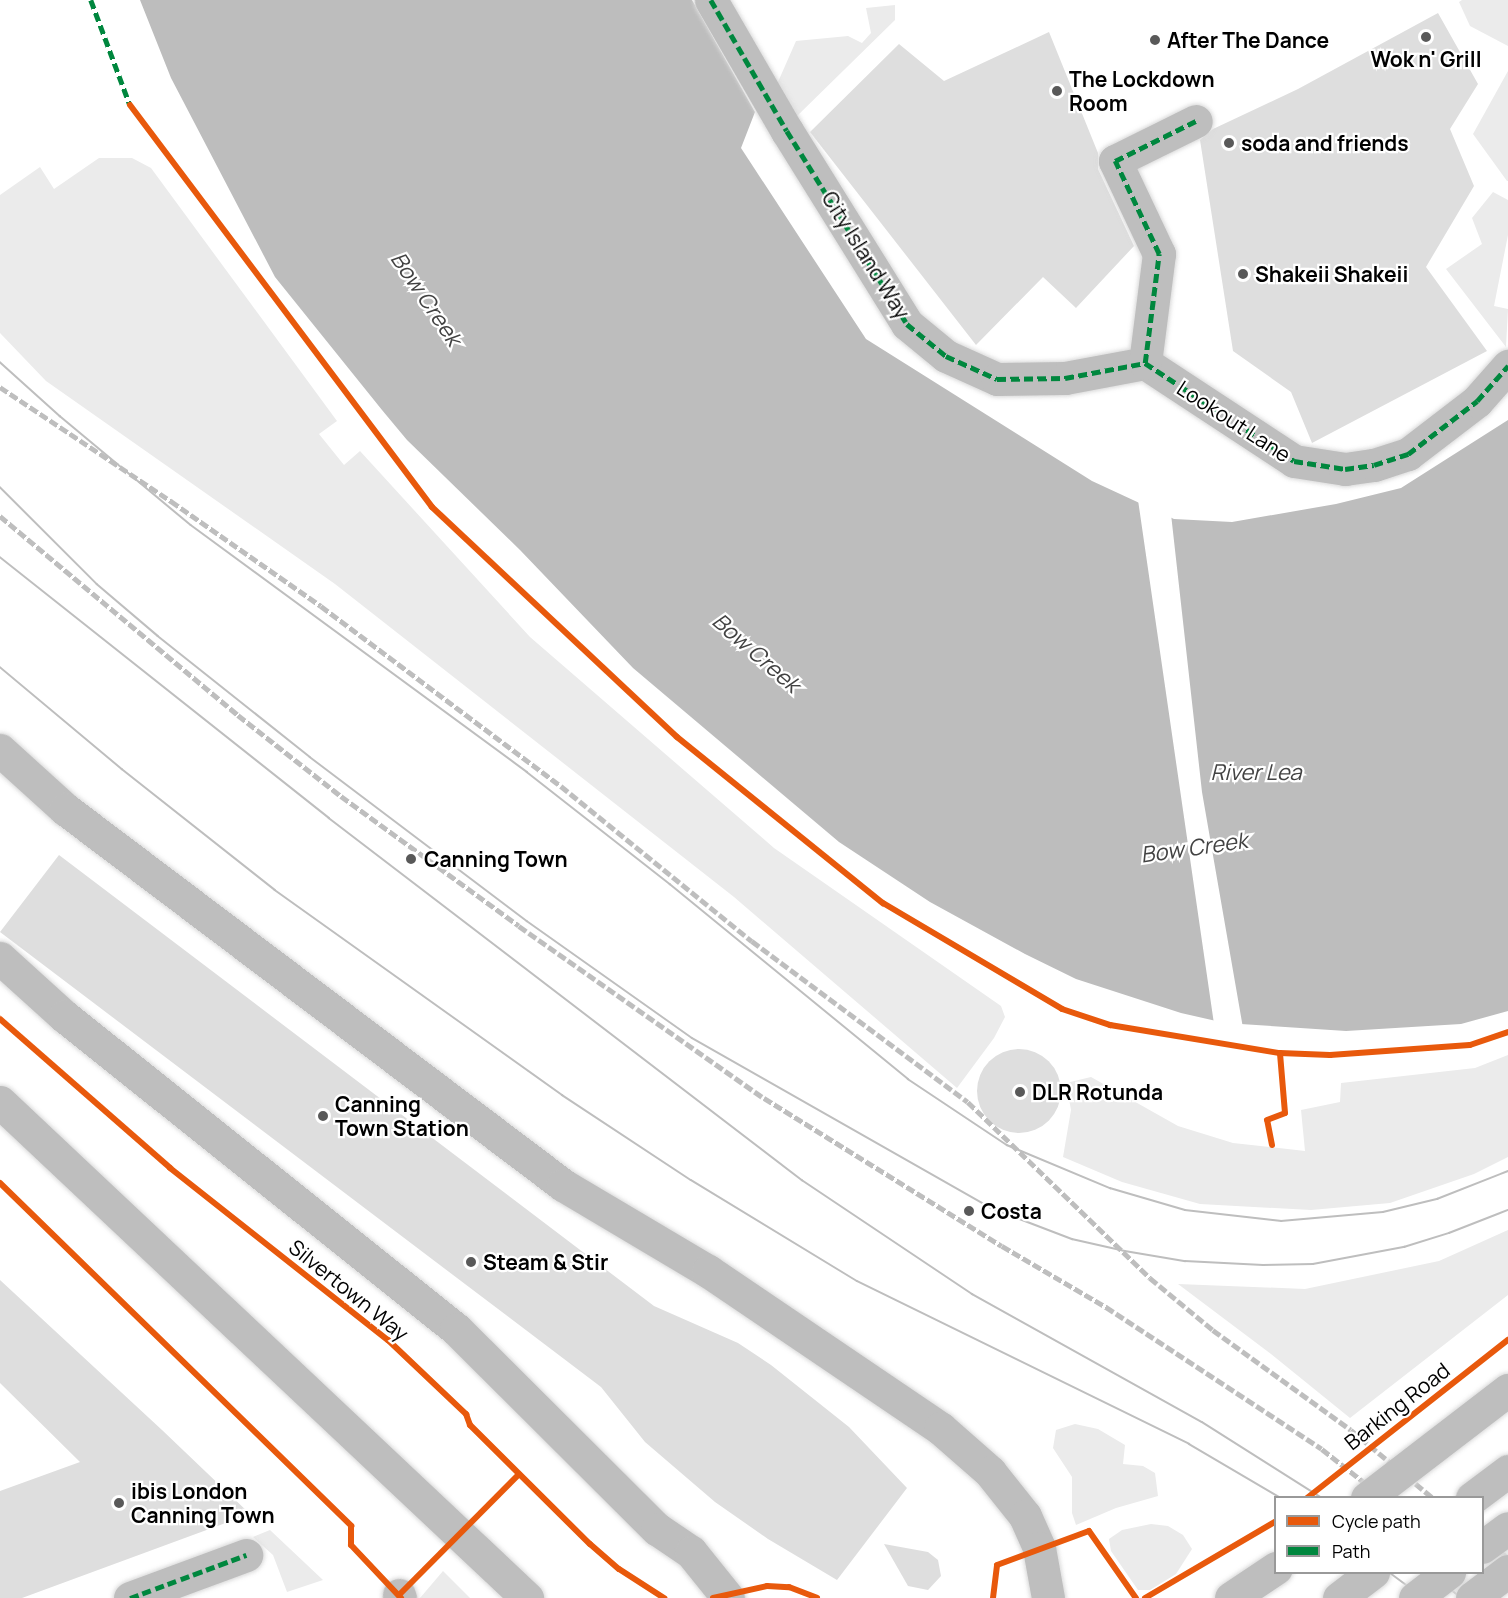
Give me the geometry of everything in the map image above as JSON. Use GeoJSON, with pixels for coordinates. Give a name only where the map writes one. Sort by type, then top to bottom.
{"type":"FeatureCollection","features":[{"type":"Feature","properties":{"kind":"main road","name":"City Island Way"},"geometry":{"type":"LineString","coordinates":[[711,0],[787,131],[907,324],[946,356],[997,379],[1065,378],[1145,363]]}},
{"type":"Feature","properties":{"kind":"main road"},"geometry":{"type":"LineString","coordinates":[[1145,363],[1159,254],[1115,161],[1196,121]]}},
{"type":"Feature","properties":{"kind":"main road","name":"Lookout Lane"},"geometry":{"type":"LineString","coordinates":[[1145,363],[1294,461],[1345,469],[1374,465],[1408,454],[1478,401],[1508,366]]}},
{"type":"Feature","properties":{"kind":"main road"},"geometry":{"type":"LineString","coordinates":[[7,761],[65,809],[563,1185],[708,1270],[940,1428],[990,1472],[1025,1516],[1039,1548],[1048,1598]]}},
{"type":"Feature","properties":{"kind":"main road"},"geometry":{"type":"LineString","coordinates":[[0,958],[73,1023],[456,1329],[657,1529],[691,1552],[728,1598]]}},
{"type":"Feature","properties":{"kind":"main road"},"geometry":{"type":"LineString","coordinates":[[0,1102],[527,1598]]}},
{"type":"Feature","properties":{"kind":"main road"},"geometry":{"type":"LineString","coordinates":[[1368,1496],[1508,1390]]}},
{"type":"Feature","properties":{"kind":"main road"},"geometry":{"type":"LineString","coordinates":[[1473,1496],[1508,1471]]}},
{"type":"Feature","properties":{"kind":"main road"},"geometry":{"type":"LineString","coordinates":[[1484,1546],[1508,1528]]}},
{"type":"Feature","properties":{"kind":"main road"},"geometry":{"type":"LineString","coordinates":[[130,1598],[246,1555]]}},
{"type":"Feature","properties":{"kind":"main road"},"geometry":{"type":"LineString","coordinates":[[1231,1598],[1274,1569]]}},
{"type":"Feature","properties":{"kind":"main road"},"geometry":{"type":"LineString","coordinates":[[1472,1598],[1508,1571]]}},
{"type":"Feature","properties":{"kind":"main road"},"geometry":{"type":"LineString","coordinates":[[1339,1598],[1369,1574]]}},
{"type":"Feature","properties":{"kind":"main road"},"geometry":{"type":"LineString","coordinates":[[1415,1598],[1446,1574]]}},
{"type":"Feature","properties":{"kind":"shaded area"},"geometry":{"type":"Polygon","coordinates":[[[1462,0],[1508,0],[1508,46],[1470,26],[1459,2],[1462,0]]]}},
{"type":"Feature","properties":{"kind":"shaded area"},"geometry":{"type":"Polygon","coordinates":[[[895,5],[895,20],[795,118],[774,91],[796,41],[848,36],[862,43],[871,33],[866,8],[895,5]]]}},
{"type":"Feature","properties":{"kind":"shaded area"},"geometry":{"type":"Polygon","coordinates":[[[1508,71],[1508,181],[1507,181],[1473,134],[1508,71]]]}},
{"type":"Feature","properties":{"kind":"shaded area"},"geometry":{"type":"Polygon","coordinates":[[[99,158],[132,158],[151,168],[337,421],[319,434],[344,465],[360,451],[530,637],[774,848],[1001,1006],[1005,1017],[994,1038],[957,1088],[734,897],[335,584],[46,381],[0,333],[0,195],[40,167],[54,189],[99,158]]]}},
{"type":"Feature","properties":{"kind":"shaded area"},"geometry":{"type":"Polygon","coordinates":[[[1493,192],[1508,200],[1508,235],[1494,306],[1508,309],[1506,347],[1446,269],[1482,244],[1472,218],[1493,192]]]}},
{"type":"Feature","properties":{"kind":"shaded area"},"geometry":{"type":"Polygon","coordinates":[[[1508,1055],[1508,1157],[1474,1174],[1390,1203],[1311,1210],[1200,1204],[1122,1182],[1063,1157],[1071,1110],[1066,1083],[1091,1077],[1178,1126],[1233,1143],[1305,1151],[1301,1110],[1340,1102],[1341,1083],[1475,1068],[1508,1055]]]}},
{"type":"Feature","properties":{"kind":"shaded area"},"geometry":{"type":"Polygon","coordinates":[[[1508,1230],[1508,1295],[1350,1418],[1271,1354],[1178,1284],[1305,1289],[1439,1261],[1508,1230]]]}},
{"type":"Feature","properties":{"kind":"shaded area"},"geometry":{"type":"Polygon","coordinates":[[[1075,1424],[1098,1429],[1125,1445],[1123,1464],[1143,1466],[1155,1473],[1158,1496],[1116,1508],[1076,1525],[1072,1513],[1072,1477],[1053,1448],[1056,1430],[1075,1424]]]}},
{"type":"Feature","properties":{"kind":"shaded area"},"geometry":{"type":"Polygon","coordinates":[[[1151,1524],[1168,1526],[1183,1535],[1192,1549],[1176,1574],[1150,1590],[1138,1590],[1111,1551],[1109,1539],[1122,1530],[1151,1524]]]}},
{"type":"Feature","properties":{"kind":"shaded area"},"geometry":{"type":"Polygon","coordinates":[[[270,1530],[323,1580],[287,1592],[273,1555],[253,1537],[270,1530]]]}},
{"type":"Feature","properties":{"kind":"shaded area"},"geometry":{"type":"Polygon","coordinates":[[[443,1571],[470,1598],[420,1598],[443,1571]]]}},
{"type":"Feature","properties":{"kind":"water","name":"River Lea"},"geometry":{"type":"Polygon","coordinates":[[[140,0],[692,0],[755,112],[741,148],[866,339],[1092,481],[1174,519],[1232,522],[1336,504],[1401,488],[1508,420],[1508,1011],[1461,1024],[1346,1031],[1225,1023],[1181,1013],[1076,979],[1025,954],[930,902],[839,842],[633,668],[520,550],[407,440],[382,410],[275,277],[171,78],[140,0]]]}},
{"type":"Feature","properties":{"kind":"pier"},"geometry":{"type":"Polygon","coordinates":[[[1138,500],[1171,514],[1202,792],[1243,1028],[1214,1024],[1138,500]]]}},
{"type":"Feature","properties":{"kind":"building"},"geometry":{"type":"Polygon","coordinates":[[[1438,13],[1478,84],[1450,129],[1474,186],[1426,267],[1487,351],[1312,443],[1291,392],[1233,351],[1200,140],[1213,129],[1298,89],[1438,13]]]}},
{"type":"Feature","properties":{"kind":"building"},"geometry":{"type":"Polygon","coordinates":[[[1049,32],[1098,153],[1098,169],[1134,246],[1076,308],[1043,277],[976,345],[810,132],[899,44],[944,81],[1049,32]]]}},
{"type":"Feature","properties":{"kind":"building","name":"Canning Town Station"},"geometry":{"type":"Polygon","coordinates":[[[59,855],[654,1306],[738,1343],[771,1365],[849,1427],[907,1488],[837,1580],[768,1539],[715,1502],[645,1442],[601,1387],[0,932],[59,855]]]}},
{"type":"Feature","properties":{"kind":"building","name":"DLR Rotunda"},"geometry":{"type":"Polygon","coordinates":[[[1019,1049],[1042,1056],[1054,1068],[1061,1091],[1054,1114],[1042,1126],[1019,1133],[996,1126],[984,1114],[977,1091],[984,1068],[996,1056],[1019,1049]]]}},
{"type":"Feature","properties":{"kind":"building","name":"ibis London Canning Town"},"geometry":{"type":"Polygon","coordinates":[[[0,1280],[250,1514],[22,1598],[0,1598],[0,1491],[80,1462],[0,1383],[0,1280]]]}},
{"type":"Feature","properties":{"kind":"building"},"geometry":{"type":"Polygon","coordinates":[[[884,1544],[928,1552],[938,1560],[941,1576],[928,1590],[908,1586],[884,1544]]]}},
{"type":"Feature","properties":{"kind":"tram line"},"geometry":{"type":"LineString","coordinates":[[0,362],[60,416],[191,525],[527,772],[670,884],[908,1079],[1007,1145],[1110,1188],[1185,1210],[1281,1221],[1383,1212],[1437,1199],[1508,1171]]}},
{"type":"Feature","properties":{"kind":"tram line"},"geometry":{"type":"LineString","coordinates":[[0,487],[97,584],[158,636],[310,757],[527,921],[692,1038],[991,1208],[1072,1239],[1125,1251],[1185,1261],[1263,1265],[1313,1264],[1404,1247],[1449,1233],[1508,1210]]}},
{"type":"Feature","properties":{"kind":"tram line"},"geometry":{"type":"LineString","coordinates":[[0,557],[329,818],[802,1180],[972,1294],[1202,1422],[1319,1496]]}},
{"type":"Feature","properties":{"kind":"tram line"},"geometry":{"type":"LineString","coordinates":[[0,667],[122,769],[275,890],[562,1095],[691,1180],[857,1281],[1189,1444],[1278,1496]]}},
{"type":"Feature","properties":{"kind":"tram line"},"geometry":{"type":"LineString","coordinates":[[1392,1574],[1424,1598]]}},
{"type":"Feature","properties":{"kind":"tram line"},"geometry":{"type":"LineString","coordinates":[[1431,1574],[1462,1598]]}},
{"type":"Feature","properties":{"kind":"railway"},"geometry":{"type":"LineString","coordinates":[[0,387],[171,501],[321,606],[561,786],[752,941],[968,1102],[1150,1278],[1213,1330],[1351,1430],[1431,1496]]}},
{"type":"Feature","properties":{"kind":"railway"},"geometry":{"type":"LineString","coordinates":[[0,516],[238,715],[341,796],[519,926],[764,1098],[1002,1246],[1106,1307],[1322,1449],[1381,1496]]}},
{"type":"Feature","properties":{"kind":"railway"},"geometry":{"type":"LineString","coordinates":[[1484,1539],[1508,1558]]}},
{"type":"Feature","properties":{"kind":"railway"},"geometry":{"type":"LineString","coordinates":[[1483,1574],[1508,1594]]}},
{"type":"Feature","properties":{"kind":"marked path"},"geometry":{"type":"LineString","coordinates":[[91,0],[130,105]]}},
{"type":"Feature","properties":{"kind":"marked path"},"geometry":{"type":"LineString","coordinates":[[711,0],[787,131],[907,324],[946,356],[997,379],[1065,378],[1145,363]]}},
{"type":"Feature","properties":{"kind":"marked path"},"geometry":{"type":"LineString","coordinates":[[1145,363],[1159,254],[1115,161],[1196,121]]}},
{"type":"Feature","properties":{"kind":"marked path"},"geometry":{"type":"LineString","coordinates":[[1145,363],[1294,461],[1345,469],[1374,465],[1408,454],[1477,401],[1508,366]]}},
{"type":"Feature","properties":{"kind":"marked path"},"geometry":{"type":"LineString","coordinates":[[130,1598],[246,1555]]}},
{"type":"Feature","properties":{"kind":"cycle path"},"geometry":{"type":"LineString","coordinates":[[130,105],[432,507],[677,737],[883,903],[1062,1009],[1110,1025],[1280,1053],[1330,1055],[1470,1045],[1508,1032]]}},
{"type":"Feature","properties":{"kind":"cycle path","name":"Silvertown Way"},"geometry":{"type":"LineString","coordinates":[[0,1019],[170,1168],[388,1340],[466,1414],[470,1425],[590,1544],[619,1569],[664,1598]]}},
{"type":"Feature","properties":{"kind":"cycle path"},"geometry":{"type":"LineString","coordinates":[[1272,1145],[1267,1120],[1285,1113],[1280,1053]]}},
{"type":"Feature","properties":{"kind":"cycle path"},"geometry":{"type":"LineString","coordinates":[[0,1183],[351,1526],[351,1545],[401,1598]]}},
{"type":"Feature","properties":{"kind":"cycle path","name":"Barking Road"},"geometry":{"type":"LineString","coordinates":[[1310,1496],[1508,1340]]}},
{"type":"Feature","properties":{"kind":"cycle path"},"geometry":{"type":"LineString","coordinates":[[399,1595],[519,1474]]}},
{"type":"Feature","properties":{"kind":"cycle path"},"geometry":{"type":"LineString","coordinates":[[1145,1598],[1274,1522]]}},
{"type":"Feature","properties":{"kind":"cycle path"},"geometry":{"type":"LineString","coordinates":[[993,1598],[997,1565],[1089,1531],[1136,1598]]}},
{"type":"Feature","properties":{"kind":"cycle path"},"geometry":{"type":"LineString","coordinates":[[713,1598],[767,1586],[789,1587],[817,1598]]}},
{"type":"Feature","properties":{"kind":"place","name":"Wok n' Grill"},"geometry":{"type":"Point","coordinates":[1426,37]}},
{"type":"Feature","properties":{"kind":"place","name":"After The Dance"},"geometry":{"type":"Point","coordinates":[1155,40]}},
{"type":"Feature","properties":{"kind":"place","name":"The Lockdown Room"},"geometry":{"type":"Point","coordinates":[1057,91]}},
{"type":"Feature","properties":{"kind":"place","name":"soda and friends"},"geometry":{"type":"Point","coordinates":[1229,143]}},
{"type":"Feature","properties":{"kind":"place","name":"Shakeii Shakeii"},"geometry":{"type":"Point","coordinates":[1243,274]}},
{"type":"Feature","properties":{"kind":"place","name":"Canning Town"},"geometry":{"type":"Point","coordinates":[411,859]}},
{"type":"Feature","properties":{"kind":"place","name":"DLR Rotunda"},"geometry":{"type":"Point","coordinates":[1020,1092]}},
{"type":"Feature","properties":{"kind":"place","name":"Canning Town Station"},"geometry":{"type":"Point","coordinates":[323,1116]}},
{"type":"Feature","properties":{"kind":"place","name":"Costa"},"geometry":{"type":"Point","coordinates":[969,1211]}},
{"type":"Feature","properties":{"kind":"place","name":"Steam & Stir"},"geometry":{"type":"Point","coordinates":[471,1262]}},
{"type":"Feature","properties":{"kind":"place","name":"ibis London Canning Town"},"geometry":{"type":"Point","coordinates":[119,1503]}},
{"type":"Feature","properties":{"kind":"water label","name":"Bow Creek"},"geometry":{"type":"Point","coordinates":[426,299]}},
{"type":"Feature","properties":{"kind":"water label","name":"Bow Creek"},"geometry":{"type":"Point","coordinates":[756,653]}},
{"type":"Feature","properties":{"kind":"water label","name":"Bow Creek"},"geometry":{"type":"Point","coordinates":[1194,848]}}]}
